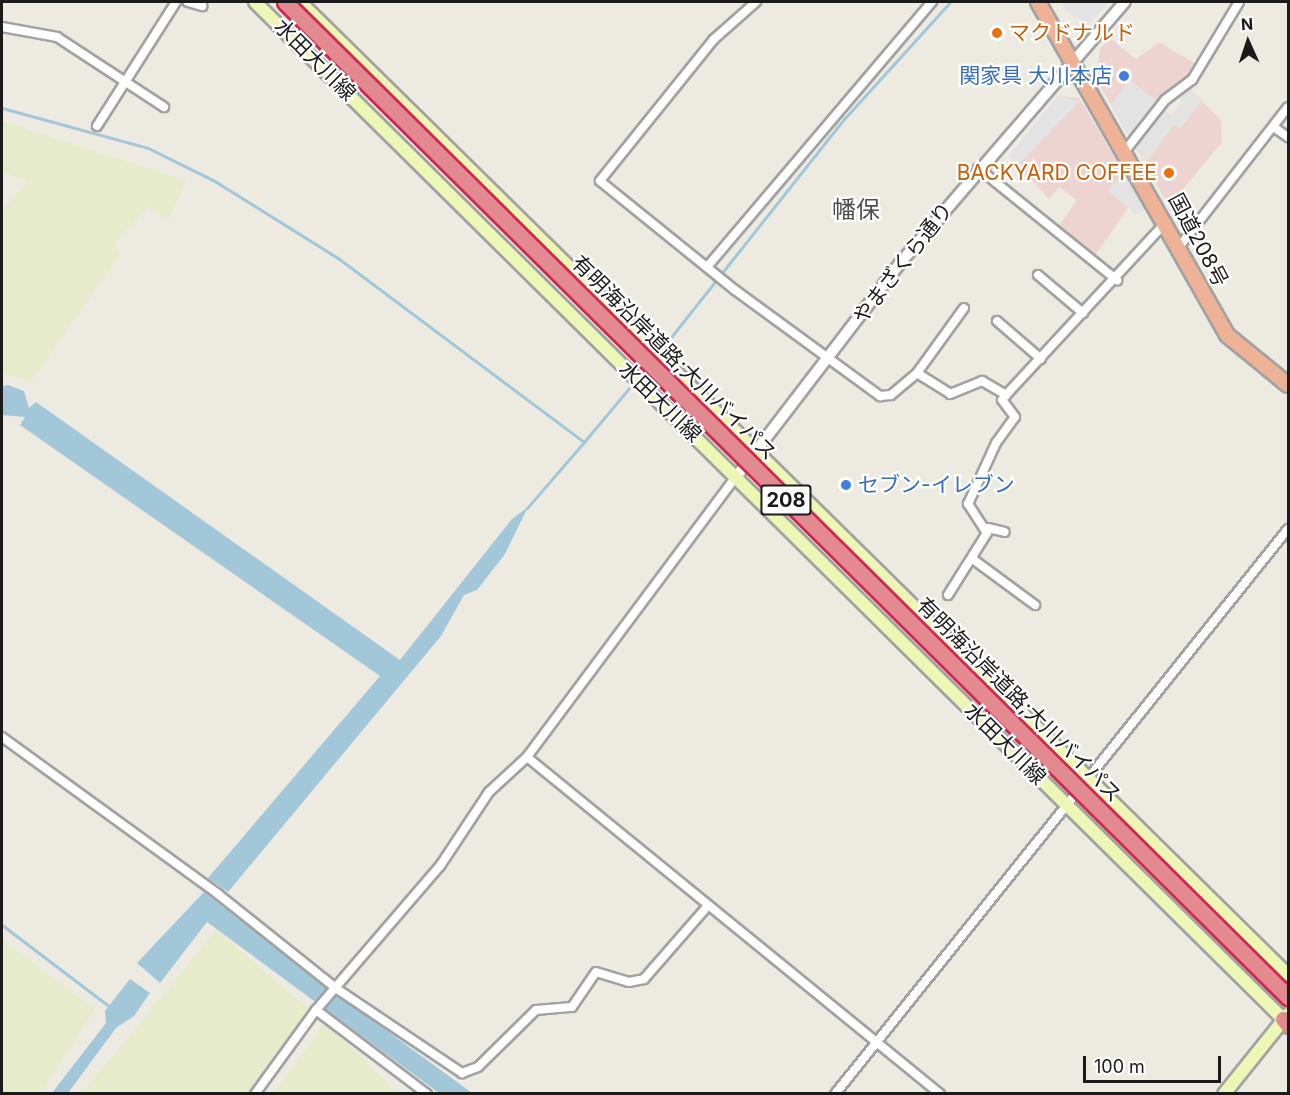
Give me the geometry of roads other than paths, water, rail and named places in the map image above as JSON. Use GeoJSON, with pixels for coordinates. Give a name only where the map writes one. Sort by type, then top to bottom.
{"type":"FeatureCollection","features":[{"type":"Feature","properties":{"kind":"highway","name":"有明海沿岸道路;大川バイパス"},"geometry":{"type":"LineString","coordinates":[[285,2],[1288,997]]}},
{"type":"Feature","properties":{"kind":"highway","name":"有明海沿岸道路;大川バイパス"},"geometry":{"type":"LineString","coordinates":[[293,2],[1288,990]]}},
{"type":"Feature","properties":{"kind":"highway","name":"国道208号"},"geometry":{"type":"LineString","coordinates":[[1038,2],[1166,222],[1227,334],[1288,385]]}},
{"type":"Feature","properties":{"kind":"main road","name":"水田大川線"},"geometry":{"type":"LineString","coordinates":[[255,2],[1065,803],[1287,1016]]}},
{"type":"Feature","properties":{"kind":"main road","name":"水田大川線"},"geometry":{"type":"LineString","coordinates":[[300,2],[1288,975]]}},
{"type":"Feature","properties":{"kind":"main road"},"geometry":{"type":"LineString","coordinates":[[1224,1094],[1287,1016]]}},
{"type":"Feature","properties":{"kind":"street"},"geometry":{"type":"LineString","coordinates":[[98,126],[176,2]]}},
{"type":"Feature","properties":{"kind":"street"},"geometry":{"type":"LineString","coordinates":[[188,2],[202,6]]}},
{"type":"Feature","properties":{"kind":"street"},"geometry":{"type":"LineString","coordinates":[[756,2],[714,39],[599,178],[724,281],[827,359],[885,397],[917,373],[964,308]]}},
{"type":"Feature","properties":{"kind":"street"},"geometry":{"type":"LineString","coordinates":[[707,267],[932,2]]}},
{"type":"Feature","properties":{"kind":"street","name":"やまざくら通り"},"geometry":{"type":"LineString","coordinates":[[736,477],[978,168],[1125,2]]}},
{"type":"Feature","properties":{"kind":"street"},"geometry":{"type":"LineString","coordinates":[[1125,151],[1165,100],[1192,80],[1239,2]]}},
{"type":"Feature","properties":{"kind":"street"},"geometry":{"type":"LineString","coordinates":[[2,27],[57,37],[164,106]]}},
{"type":"Feature","properties":{"kind":"street"},"geometry":{"type":"LineString","coordinates":[[1179,247],[1275,128],[1288,106]]}},
{"type":"Feature","properties":{"kind":"street"},"geometry":{"type":"LineString","coordinates":[[1275,128],[1288,137]]}},
{"type":"Feature","properties":{"kind":"street"},"geometry":{"type":"LineString","coordinates":[[978,168],[1117,280]]}},
{"type":"Feature","properties":{"kind":"street"},"geometry":{"type":"LineString","coordinates":[[1005,532],[987,528],[968,504],[996,443],[1015,417],[1002,400],[1117,280],[1148,236],[1166,222]]}},
{"type":"Feature","properties":{"kind":"street"},"geometry":{"type":"LineString","coordinates":[[1038,275],[1083,313]]}},
{"type":"Feature","properties":{"kind":"street"},"geometry":{"type":"LineString","coordinates":[[997,321],[1041,359]]}},
{"type":"Feature","properties":{"kind":"street"},"geometry":{"type":"LineString","coordinates":[[917,373],[950,394],[982,381],[1006,395]]}},
{"type":"Feature","properties":{"kind":"street"},"geometry":{"type":"LineString","coordinates":[[255,1094],[318,1008],[440,866],[489,792],[527,757],[736,477]]}},
{"type":"Feature","properties":{"kind":"street"},"geometry":{"type":"LineString","coordinates":[[948,595],[974,560],[987,528]]}},
{"type":"Feature","properties":{"kind":"street"},"geometry":{"type":"LineString","coordinates":[[1087,777],[1288,529]]}},
{"type":"Feature","properties":{"kind":"street"},"geometry":{"type":"LineString","coordinates":[[974,560],[1035,604]]}},
{"type":"Feature","properties":{"kind":"street"},"geometry":{"type":"LineString","coordinates":[[2,737],[218,894],[335,990],[458,1072],[469,1072],[536,1010],[572,1007],[596,972],[629,982],[644,979],[706,908]]}},
{"type":"Feature","properties":{"kind":"street"},"geometry":{"type":"LineString","coordinates":[[527,757],[701,895],[706,908],[939,1094]]}},
{"type":"Feature","properties":{"kind":"street","name":"水田大川線"},"geometry":{"type":"LineString","coordinates":[[1065,803],[1087,777]]}},
{"type":"Feature","properties":{"kind":"street"},"geometry":{"type":"LineString","coordinates":[[836,1094],[1065,803]]}},
{"type":"Feature","properties":{"kind":"street"},"geometry":{"type":"LineString","coordinates":[[318,1008],[427,1094]]}},
{"type":"Feature","properties":{"kind":"water"},"geometry":{"type":"Polygon","coordinates":[[[8,385],[24,391],[29,408],[36,402],[400,660],[512,519],[528,507],[505,554],[477,590],[464,595],[441,636],[228,892],[208,878],[380,676],[20,425],[25,417],[2,415],[2,386],[8,385]]]}},
{"type":"Feature","properties":{"kind":"water"},"geometry":{"type":"Polygon","coordinates":[[[204,892],[327,987],[472,1093],[439,1093],[207,922],[160,983],[137,963],[204,892]]]}},
{"type":"Feature","properties":{"kind":"water"},"geometry":{"type":"Polygon","coordinates":[[[130,979],[150,993],[134,1016],[116,1028],[68,1093],[52,1093],[106,1023],[105,1011],[130,979]]]}},
{"type":"Feature","properties":{"kind":"waterway"},"geometry":{"type":"LineString","coordinates":[[660,351],[845,118],[950,2]]}},
{"type":"Feature","properties":{"kind":"waterway"},"geometry":{"type":"LineString","coordinates":[[2,108],[148,148],[213,180],[338,258],[584,442],[527,508]]}},
{"type":"Feature","properties":{"kind":"waterway"},"geometry":{"type":"LineString","coordinates":[[584,442],[635,381]]}},
{"type":"Feature","properties":{"kind":"waterway"},"geometry":{"type":"LineString","coordinates":[[2,925],[110,1007]]}},
{"type":"Feature","properties":{"kind":"place","name":"マクドナルド"},"geometry":{"type":"Point","coordinates":[997,33]}},
{"type":"Feature","properties":{"kind":"place","name":"関家具 大川本店"},"geometry":{"type":"Point","coordinates":[1124,76]}},
{"type":"Feature","properties":{"kind":"place","name":"BACKYARD COFFEE"},"geometry":{"type":"Point","coordinates":[1169,173]}},
{"type":"Feature","properties":{"kind":"place","name":"セブン-イレブン"},"geometry":{"type":"Point","coordinates":[846,485]}},
{"type":"Feature","properties":{"kind":"district","name":"幡保"},"geometry":{"type":"Point","coordinates":[856,210]}}]}
